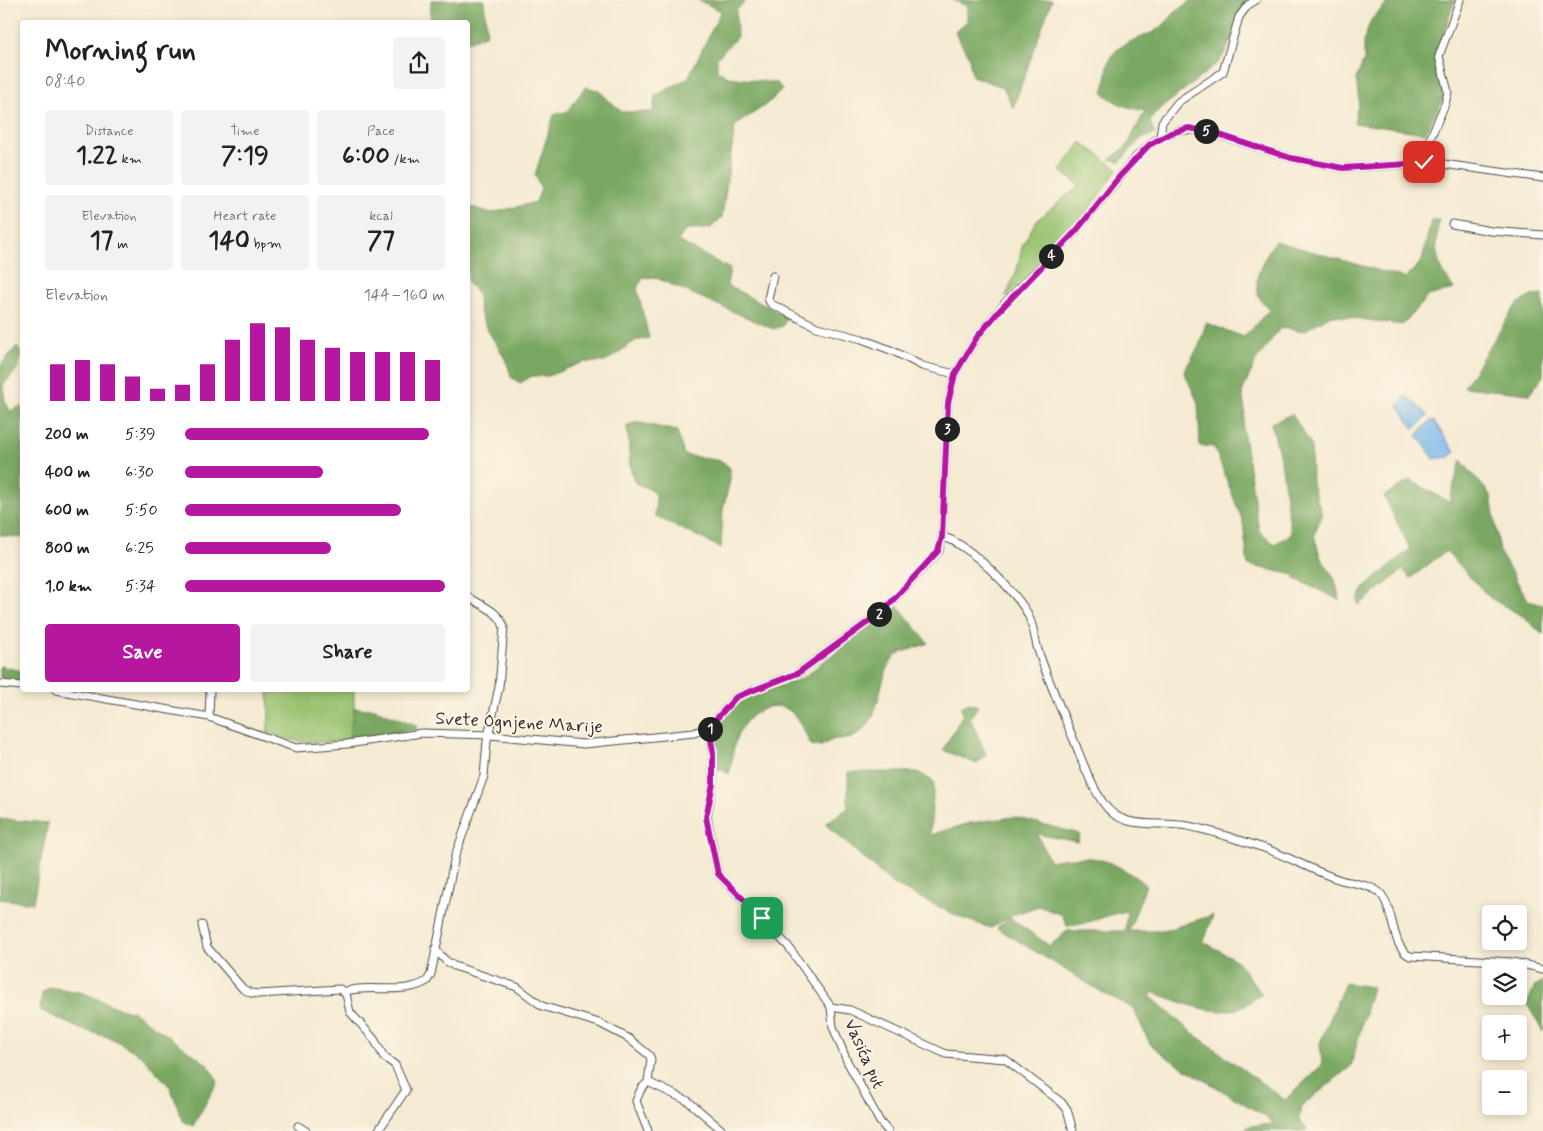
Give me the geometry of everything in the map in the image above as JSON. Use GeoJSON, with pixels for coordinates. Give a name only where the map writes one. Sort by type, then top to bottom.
{"type":"FeatureCollection","features":[{"type":"Feature","properties":{"kind":"street"},"geometry":{"type":"LineString","coordinates":[[1160,138],[1162,122],[1178,102],[1223,72],[1239,17],[1248,5],[1256,0]]}},
{"type":"Feature","properties":{"kind":"street"},"geometry":{"type":"LineString","coordinates":[[1425,163],[1423,155],[1445,104],[1448,92],[1439,56],[1460,0]]}},
{"type":"Feature","properties":{"kind":"street"},"geometry":{"type":"LineString","coordinates":[[709,727],[736,697],[798,673],[883,611],[938,551],[942,537],[948,403],[955,374],[977,337],[1006,303],[1077,230],[1136,157],[1149,145],[1160,138],[1180,130],[1203,130],[1291,158],[1343,168],[1425,163],[1447,164],[1543,178]]}},
{"type":"Feature","properties":{"kind":"street"},"geometry":{"type":"LineString","coordinates":[[1452,224],[1492,231],[1543,235]]}},
{"type":"Feature","properties":{"kind":"street"},"geometry":{"type":"LineString","coordinates":[[773,276],[768,298],[771,304],[817,326],[862,339],[893,351],[922,366],[955,374]]}},
{"type":"Feature","properties":{"kind":"street"},"geometry":{"type":"LineString","coordinates":[[942,537],[950,538],[980,558],[1018,600],[1029,616],[1038,650],[1089,777],[1104,804],[1117,818],[1131,822],[1187,826],[1232,838],[1266,849],[1335,878],[1376,890],[1382,895],[1391,916],[1398,943],[1405,954],[1410,956],[1513,962],[1543,969]]}},
{"type":"Feature","properties":{"kind":"street"},"geometry":{"type":"LineString","coordinates":[[343,992],[360,988],[420,985],[427,981],[431,974],[455,856],[484,776],[487,741],[499,687],[504,627],[498,616],[470,598]]}},
{"type":"Feature","properties":{"kind":"street"},"geometry":{"type":"LineString","coordinates":[[0,684],[20,686]]}},
{"type":"Feature","properties":{"kind":"street","name":"Svete Ognjene Marije"},"geometry":{"type":"LineString","coordinates":[[67,692],[209,717],[296,748],[347,744],[422,733],[490,734],[584,744],[681,736],[709,727]]}},
{"type":"Feature","properties":{"kind":"street"},"geometry":{"type":"LineString","coordinates":[[209,717],[210,692]]}},
{"type":"Feature","properties":{"kind":"street","name":"Vasića put"},"geometry":{"type":"LineString","coordinates":[[709,727],[713,752],[713,784],[706,817],[718,874],[788,946],[831,1006],[833,1027],[847,1061],[880,1122],[888,1131]]}},
{"type":"Feature","properties":{"kind":"street"},"geometry":{"type":"LineString","coordinates":[[202,925],[207,947],[243,989],[251,993],[340,989],[346,994],[350,1012],[374,1039],[384,1057],[395,1065],[406,1090],[378,1131]]}},
{"type":"Feature","properties":{"kind":"street"},"geometry":{"type":"LineString","coordinates":[[435,949],[445,960],[454,966],[516,986],[542,1006],[599,1023],[628,1038],[649,1055],[651,1059],[648,1082],[641,1089],[636,1101],[648,1131]]}},
{"type":"Feature","properties":{"kind":"street"},"geometry":{"type":"LineString","coordinates":[[831,1006],[850,1010],[946,1054],[1005,1059],[1061,1102],[1067,1109],[1073,1131]]}},
{"type":"Feature","properties":{"kind":"street"},"geometry":{"type":"LineString","coordinates":[[648,1082],[688,1101],[723,1131]]}},
{"type":"Feature","properties":{"kind":"street"},"geometry":{"type":"LineString","coordinates":[[298,1126],[306,1131]]}},
{"type":"Feature","properties":{"kind":"green space"},"geometry":{"type":"Polygon","coordinates":[[[431,0],[484,0],[487,34],[470,41],[470,20],[430,20],[431,0]]]}},
{"type":"Feature","properties":{"kind":"green space"},"geometry":{"type":"Polygon","coordinates":[[[698,0],[746,0],[736,11],[737,37],[717,58],[717,70],[728,77],[777,83],[782,89],[766,105],[735,126],[722,217],[711,228],[685,231],[678,241],[730,269],[727,285],[787,317],[783,326],[773,329],[654,277],[643,278],[637,288],[649,338],[635,341],[605,362],[584,362],[548,376],[532,376],[520,383],[511,377],[508,366],[482,318],[478,294],[470,286],[470,207],[492,213],[536,202],[541,189],[535,175],[554,115],[568,111],[585,87],[598,90],[622,112],[653,112],[655,96],[688,78],[721,11],[698,0]]]}},
{"type":"Feature","properties":{"kind":"green space"},"geometry":{"type":"Polygon","coordinates":[[[953,0],[1052,0],[1013,108],[1003,87],[972,76],[969,57],[955,32],[967,21],[967,6],[953,0]]]}},
{"type":"Feature","properties":{"kind":"green space"},"geometry":{"type":"Polygon","coordinates":[[[1193,0],[1249,0],[1240,15],[1228,47],[1219,62],[1154,114],[1150,122],[1155,134],[1140,139],[1120,162],[1110,159],[1127,146],[1145,111],[1122,105],[1103,93],[1110,59],[1120,48],[1159,29],[1180,8],[1193,0]]]}},
{"type":"Feature","properties":{"kind":"green space"},"geometry":{"type":"Polygon","coordinates":[[[1390,0],[1455,0],[1435,58],[1444,86],[1444,97],[1425,133],[1354,123],[1359,101],[1356,79],[1364,60],[1364,39],[1371,20],[1390,0]]]}},
{"type":"Feature","properties":{"kind":"green space"},"geometry":{"type":"Polygon","coordinates":[[[1081,142],[1118,169],[1076,227],[1005,298],[1017,270],[1022,246],[1036,221],[1080,185],[1060,171],[1081,142]]]}},
{"type":"Feature","properties":{"kind":"green space"},"geometry":{"type":"Polygon","coordinates":[[[1431,220],[1439,220],[1438,257],[1443,271],[1454,289],[1428,296],[1402,325],[1331,315],[1304,331],[1280,328],[1256,361],[1242,392],[1245,410],[1243,429],[1259,531],[1275,544],[1291,534],[1281,461],[1271,423],[1292,414],[1311,445],[1312,484],[1322,515],[1314,535],[1320,556],[1335,580],[1340,600],[1295,579],[1295,575],[1248,565],[1243,522],[1214,447],[1200,446],[1198,403],[1184,371],[1199,346],[1206,323],[1244,337],[1269,310],[1259,297],[1257,282],[1263,261],[1275,241],[1405,278],[1422,261],[1431,220]]]}},
{"type":"Feature","properties":{"kind":"green space"},"geometry":{"type":"Polygon","coordinates":[[[1543,295],[1543,376],[1530,394],[1464,387],[1516,305],[1531,296],[1543,295]]]}},
{"type":"Feature","properties":{"kind":"green space"},"geometry":{"type":"Polygon","coordinates":[[[17,346],[20,352],[20,362],[15,372],[3,386],[5,400],[10,411],[20,407],[20,538],[0,535],[0,366],[17,346]]]}},
{"type":"Feature","properties":{"kind":"green space"},"geometry":{"type":"Polygon","coordinates":[[[636,422],[677,431],[684,455],[722,461],[730,468],[730,480],[723,510],[721,548],[655,516],[656,496],[649,489],[635,483],[632,476],[627,426],[636,422]]]}},
{"type":"Feature","properties":{"kind":"green space"},"geometry":{"type":"Polygon","coordinates":[[[1461,460],[1491,496],[1500,553],[1528,600],[1543,604],[1543,635],[1524,617],[1490,598],[1446,551],[1411,578],[1403,570],[1359,605],[1358,599],[1365,587],[1410,549],[1384,496],[1410,480],[1449,502],[1461,460]]]}},
{"type":"Feature","properties":{"kind":"green space"},"geometry":{"type":"Polygon","coordinates":[[[898,606],[928,643],[896,655],[884,676],[874,712],[862,731],[849,739],[836,739],[821,746],[811,745],[794,715],[778,706],[769,707],[753,715],[741,729],[734,746],[729,774],[717,768],[717,731],[735,706],[748,697],[803,678],[869,625],[898,606]]]}},
{"type":"Feature","properties":{"kind":"green space"},"geometry":{"type":"Polygon","coordinates":[[[0,666],[20,671],[20,681],[0,678],[0,666]]]}},
{"type":"Feature","properties":{"kind":"green space"},"geometry":{"type":"Polygon","coordinates":[[[268,692],[354,692],[354,708],[349,739],[308,742],[290,739],[267,732],[269,716],[268,692]]]}},
{"type":"Feature","properties":{"kind":"green space"},"geometry":{"type":"Polygon","coordinates":[[[969,703],[978,706],[970,718],[986,754],[977,764],[943,750],[963,714],[961,707],[969,703]]]}},
{"type":"Feature","properties":{"kind":"green space"},"geometry":{"type":"Polygon","coordinates":[[[354,708],[375,709],[418,726],[415,730],[349,739],[354,708]]]}},
{"type":"Feature","properties":{"kind":"green space"},"geometry":{"type":"Polygon","coordinates":[[[848,772],[918,772],[934,782],[930,835],[970,823],[1014,817],[1080,834],[1078,842],[1037,834],[1050,861],[1078,858],[1101,860],[1122,869],[1146,885],[1129,931],[1163,931],[1213,915],[1204,942],[1236,960],[1262,994],[1239,1008],[1230,1011],[1196,1007],[1153,992],[1150,996],[1190,1031],[1285,1100],[1322,1065],[1320,1043],[1345,983],[1372,987],[1351,1066],[1301,1107],[1299,1120],[1307,1129],[1305,1131],[1242,1131],[1249,1126],[1274,1124],[1263,1115],[1171,1060],[1150,1044],[1133,1008],[1105,994],[997,928],[1010,918],[1050,946],[1067,931],[1125,931],[1127,911],[1067,926],[1062,915],[1038,906],[1013,915],[991,928],[964,919],[894,885],[825,824],[848,808],[848,772]]]}},
{"type":"Feature","properties":{"kind":"green space"},"geometry":{"type":"Polygon","coordinates":[[[0,819],[48,823],[33,903],[0,899],[0,819]]]}},
{"type":"Feature","properties":{"kind":"green space"},"geometry":{"type":"Polygon","coordinates":[[[1543,981],[1543,1032],[1527,1004],[1535,986],[1543,981]]]}},
{"type":"Feature","properties":{"kind":"green space"},"geometry":{"type":"Polygon","coordinates":[[[50,987],[84,993],[116,1007],[134,1012],[207,1064],[218,1081],[193,1126],[183,1121],[170,1087],[141,1055],[111,1038],[80,1029],[40,1010],[42,993],[50,987]]]}},
{"type":"Feature","properties":{"kind":"water"},"geometry":{"type":"Polygon","coordinates":[[[1405,396],[1410,398],[1428,416],[1414,429],[1398,406],[1405,396]]]}},
{"type":"Feature","properties":{"kind":"water"},"geometry":{"type":"Polygon","coordinates":[[[1431,420],[1434,421],[1455,452],[1449,457],[1434,459],[1417,435],[1431,420]]]}},
{"type":"Feature","properties":{"kind":"route"},"geometry":{"type":"LineString","coordinates":[[762,918],[718,874],[706,817],[713,784],[713,752],[709,727],[727,704],[736,697],[798,673],[883,611],[938,551],[942,537],[948,403],[955,374],[977,337],[1006,303],[1077,230],[1136,157],[1160,138],[1180,130],[1189,128],[1203,130],[1291,158],[1343,168],[1353,169],[1424,162]]}}]}
